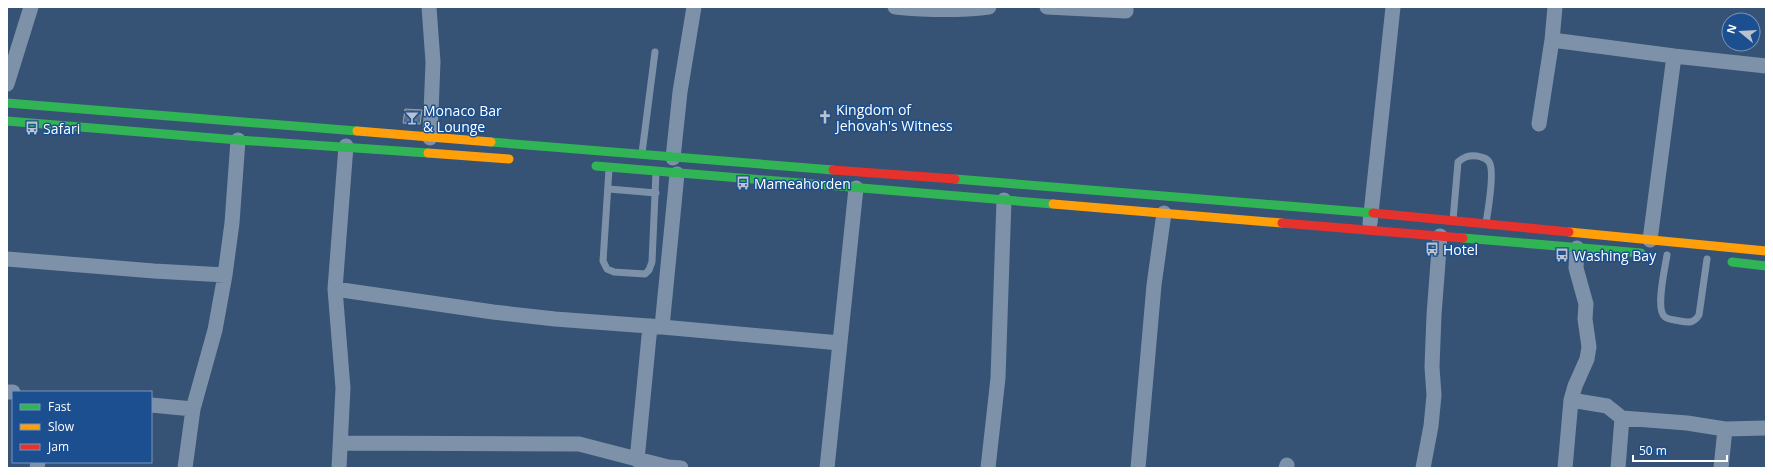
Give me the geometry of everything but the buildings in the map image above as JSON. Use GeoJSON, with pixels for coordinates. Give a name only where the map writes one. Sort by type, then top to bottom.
{"type":"FeatureCollection","features":[{"type":"Feature","properties":{"kind":"street"},"geometry":{"type":"LineString","coordinates":[[7,84],[31,7]]}},
{"type":"Feature","properties":{"kind":"street"},"geometry":{"type":"LineString","coordinates":[[429,7],[433,62],[430,138]]}},
{"type":"Feature","properties":{"kind":"street"},"geometry":{"type":"LineString","coordinates":[[672,158],[680,92],[694,7]]}},
{"type":"Feature","properties":{"kind":"street"},"geometry":{"type":"LineString","coordinates":[[894,7],[924,10],[989,7]]}},
{"type":"Feature","properties":{"kind":"street"},"geometry":{"type":"LineString","coordinates":[[1047,7],[1126,11],[1126,7]]}},
{"type":"Feature","properties":{"kind":"street"},"geometry":{"type":"LineString","coordinates":[[1368,231],[1393,7]]}},
{"type":"Feature","properties":{"kind":"street"},"geometry":{"type":"LineString","coordinates":[[1539,124],[1552,40],[1555,7]]}},
{"type":"Feature","properties":{"kind":"street"},"geometry":{"type":"LineString","coordinates":[[1552,40],[1766,66]]}},
{"type":"Feature","properties":{"kind":"street"},"geometry":{"type":"LineString","coordinates":[[1660,252],[1674,56]]}},
{"type":"Feature","properties":{"kind":"street"},"geometry":{"type":"LineString","coordinates":[[7,103],[642,156],[1453,220],[1660,252]]}},
{"type":"Feature","properties":{"kind":"street"},"geometry":{"type":"LineString","coordinates":[[7,121],[238,140],[346,146],[522,160]]}},
{"type":"Feature","properties":{"kind":"street"},"geometry":{"type":"LineString","coordinates":[[185,468],[193,409],[215,330],[224,275],[232,223],[238,140]]}},
{"type":"Feature","properties":{"kind":"street"},"geometry":{"type":"LineString","coordinates":[[339,468],[343,388],[336,289],[346,146]]}},
{"type":"Feature","properties":{"kind":"street"},"geometry":{"type":"LineString","coordinates":[[585,165],[678,174],[1577,248],[1660,252],[1766,251]]}},
{"type":"Feature","properties":{"kind":"street"},"geometry":{"type":"LineString","coordinates":[[637,460],[678,174]]}},
{"type":"Feature","properties":{"kind":"street"},"geometry":{"type":"LineString","coordinates":[[827,468],[856,188]]}},
{"type":"Feature","properties":{"kind":"street"},"geometry":{"type":"LineString","coordinates":[[988,468],[998,378],[1004,200]]}},
{"type":"Feature","properties":{"kind":"street"},"geometry":{"type":"LineString","coordinates":[[1138,468],[1154,285],[1164,213]]}},
{"type":"Feature","properties":{"kind":"street"},"geometry":{"type":"LineString","coordinates":[[1422,468],[1431,426],[1434,395],[1432,368],[1440,236]]}},
{"type":"Feature","properties":{"kind":"street"},"geometry":{"type":"LineString","coordinates":[[1565,468],[1571,400],[1575,386],[1587,359],[1588,347],[1585,319],[1586,304],[1576,268],[1577,248]]}},
{"type":"Feature","properties":{"kind":"street"},"geometry":{"type":"LineString","coordinates":[[7,259],[224,275]]}},
{"type":"Feature","properties":{"kind":"street"},"geometry":{"type":"LineString","coordinates":[[1711,259],[1766,266]]}},
{"type":"Feature","properties":{"kind":"street"},"geometry":{"type":"LineString","coordinates":[[336,289],[493,312],[555,319],[656,326],[840,343]]}},
{"type":"Feature","properties":{"kind":"street"},"geometry":{"type":"LineString","coordinates":[[1571,400],[1607,406],[1622,418],[1687,423],[1725,429],[1766,428]]}},
{"type":"Feature","properties":{"kind":"street"},"geometry":{"type":"LineString","coordinates":[[152,405],[193,409]]}},
{"type":"Feature","properties":{"kind":"street"},"geometry":{"type":"LineString","coordinates":[[1618,468],[1622,418]]}},
{"type":"Feature","properties":{"kind":"street"},"geometry":{"type":"LineString","coordinates":[[1721,468],[1725,429]]}},
{"type":"Feature","properties":{"kind":"street"},"geometry":{"type":"LineString","coordinates":[[341,443],[579,444],[672,468]]}},
{"type":"Feature","properties":{"kind":"lane"},"geometry":{"type":"LineString","coordinates":[[642,156],[655,52]]}},
{"type":"Feature","properties":{"kind":"lane"},"geometry":{"type":"LineString","coordinates":[[1453,220],[1458,162],[1465,156],[1475,156],[1484,158],[1490,163],[1492,173],[1486,224]]}},
{"type":"Feature","properties":{"kind":"lane"},"geometry":{"type":"LineString","coordinates":[[609,167],[609,189],[603,261],[607,269],[614,272],[644,274],[649,270],[652,262],[656,172]]}},
{"type":"Feature","properties":{"kind":"lane"},"geometry":{"type":"LineString","coordinates":[[609,189],[656,193]]}},
{"type":"Feature","properties":{"kind":"lane"},"geometry":{"type":"LineString","coordinates":[[1660,252],[1661,311],[1665,318],[1689,323],[1696,320],[1699,315],[1711,259]]}},
{"type":"Feature","properties":{"kind":"traffic: fast"},"geometry":{"type":"LineString","coordinates":[[7,103],[357,131]]}},
{"type":"Feature","properties":{"kind":"traffic: fast"},"geometry":{"type":"LineString","coordinates":[[7,121],[238,140],[428,153]]}},
{"type":"Feature","properties":{"kind":"traffic: fast"},"geometry":{"type":"LineString","coordinates":[[491,142],[833,170]]}},
{"type":"Feature","properties":{"kind":"traffic: fast"},"geometry":{"type":"LineString","coordinates":[[596,166],[1053,204]]}},
{"type":"Feature","properties":{"kind":"traffic: fast"},"geometry":{"type":"LineString","coordinates":[[955,179],[1373,213]]}},
{"type":"Feature","properties":{"kind":"traffic: fast"},"geometry":{"type":"LineString","coordinates":[[1463,238],[1641,253]]}},
{"type":"Feature","properties":{"kind":"traffic: fast"},"geometry":{"type":"LineString","coordinates":[[1732,262],[1766,266]]}},
{"type":"Feature","properties":{"kind":"traffic: slow"},"geometry":{"type":"LineString","coordinates":[[357,131],[491,142]]}},
{"type":"Feature","properties":{"kind":"traffic: slow"},"geometry":{"type":"LineString","coordinates":[[428,153],[509,159]]}},
{"type":"Feature","properties":{"kind":"traffic: slow"},"geometry":{"type":"LineString","coordinates":[[1053,204],[1282,223]]}},
{"type":"Feature","properties":{"kind":"traffic: slow"},"geometry":{"type":"LineString","coordinates":[[1569,232],[1766,251]]}},
{"type":"Feature","properties":{"kind":"traffic: jam"},"geometry":{"type":"LineString","coordinates":[[833,170],[955,179]]}},
{"type":"Feature","properties":{"kind":"traffic: jam"},"geometry":{"type":"LineString","coordinates":[[1373,213],[1569,232]]}},
{"type":"Feature","properties":{"kind":"traffic: jam"},"geometry":{"type":"LineString","coordinates":[[1282,223],[1463,238]]}},
{"type":"Feature","properties":{"kind":"place","name":"Kingdom of Jehovah's Witness"},"geometry":{"type":"Point","coordinates":[825,117]}},
{"type":"Feature","properties":{"kind":"place","name":"Monaco Bar & Lounge"},"geometry":{"type":"Point","coordinates":[412,118]}},
{"type":"Feature","properties":{"kind":"place","name":"Safari"},"geometry":{"type":"Point","coordinates":[32,128]}},
{"type":"Feature","properties":{"kind":"place","name":"Mameahorden"},"geometry":{"type":"Point","coordinates":[743,183]}},
{"type":"Feature","properties":{"kind":"place","name":"Hotel"},"geometry":{"type":"Point","coordinates":[1432,249]}},
{"type":"Feature","properties":{"kind":"place","name":"Washing Bay"},"geometry":{"type":"Point","coordinates":[1562,255]}}]}
